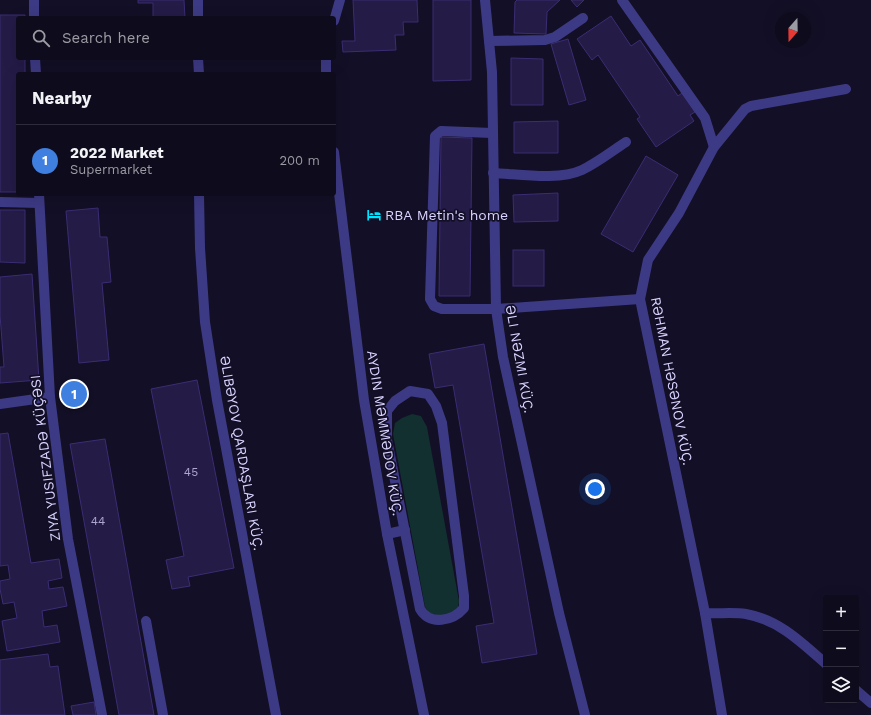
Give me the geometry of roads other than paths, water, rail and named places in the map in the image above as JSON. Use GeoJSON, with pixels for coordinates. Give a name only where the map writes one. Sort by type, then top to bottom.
{"type":"FeatureCollection","features":[{"type":"Feature","properties":{"kind":"street"},"geometry":{"type":"LineString","coordinates":[[34,0],[34,16]]}},
{"type":"Feature","properties":{"kind":"street"},"geometry":{"type":"LineString","coordinates":[[198,0],[198,16]]}},
{"type":"Feature","properties":{"kind":"street"},"geometry":{"type":"LineString","coordinates":[[335,16],[340,0]]}},
{"type":"Feature","properties":{"kind":"street","name":"ƏLI NƏZMI KÜÇ."},"geometry":{"type":"LineString","coordinates":[[485,0],[492,72],[496,309],[508,381],[559,613],[585,715]]}},
{"type":"Feature","properties":{"kind":"street"},"geometry":{"type":"LineString","coordinates":[[622,0],[705,118],[714,147]]}},
{"type":"Feature","properties":{"kind":"street"},"geometry":{"type":"LineString","coordinates":[[489,41],[545,40],[555,37],[583,18]]}},
{"type":"Feature","properties":{"kind":"street"},"geometry":{"type":"LineString","coordinates":[[35,60],[36,72]]}},
{"type":"Feature","properties":{"kind":"street"},"geometry":{"type":"LineString","coordinates":[[198,60],[199,72]]}},
{"type":"Feature","properties":{"kind":"street"},"geometry":{"type":"LineString","coordinates":[[326,60],[326,72]]}},
{"type":"Feature","properties":{"kind":"street","name":"RƏHMAN HƏSƏNOV KÜÇ."},"geometry":{"type":"LineString","coordinates":[[722,715],[705,613],[640,299],[642,282],[648,260],[679,214],[714,147],[745,109],[751,106],[846,89]]}},
{"type":"Feature","properties":{"kind":"street"},"geometry":{"type":"LineString","coordinates":[[492,133],[441,131],[435,136],[430,299],[434,306],[442,309],[496,309],[640,299]]}},
{"type":"Feature","properties":{"kind":"street"},"geometry":{"type":"LineString","coordinates":[[493,173],[562,176],[583,170],[626,142]]}},
{"type":"Feature","properties":{"kind":"street"},"geometry":{"type":"LineString","coordinates":[[336,169],[357,350],[387,534],[424,715]]}},
{"type":"Feature","properties":{"kind":"street"},"geometry":{"type":"LineString","coordinates":[[199,196],[200,248],[206,322],[217,400],[276,715]]}},
{"type":"Feature","properties":{"kind":"street"},"geometry":{"type":"LineString","coordinates":[[0,202],[39,198]]}},
{"type":"Feature","properties":{"kind":"street","name":"ZIYA YUSIFZADƏ KÜÇƏSI"},"geometry":{"type":"LineString","coordinates":[[39,198],[50,397],[68,539],[102,715]]}},
{"type":"Feature","properties":{"kind":"street"},"geometry":{"type":"LineString","coordinates":[[410,391],[428,394],[436,406],[442,422],[464,596],[464,608],[458,614],[439,620],[424,615],[420,609],[405,530],[386,440],[387,411],[395,400],[410,391]]}},
{"type":"Feature","properties":{"kind":"street"},"geometry":{"type":"LineString","coordinates":[[0,404],[50,397]]}},
{"type":"Feature","properties":{"kind":"street"},"geometry":{"type":"LineString","coordinates":[[387,534],[405,530]]}},
{"type":"Feature","properties":{"kind":"street"},"geometry":{"type":"LineString","coordinates":[[705,613],[741,614],[768,619],[790,632],[823,661]]}},
{"type":"Feature","properties":{"kind":"street"},"geometry":{"type":"LineString","coordinates":[[146,621],[163,715]]}},
{"type":"Feature","properties":{"kind":"street"},"geometry":{"type":"LineString","coordinates":[[859,693],[871,703]]}},
{"type":"Feature","properties":{"kind":"place","name":"RBA Metin's home"},"geometry":{"type":"Point","coordinates":[374,215]}},
{"type":"Feature","properties":{"kind":"place","name":"2022 Market"},"geometry":{"type":"Point","coordinates":[74,394]}}]}
